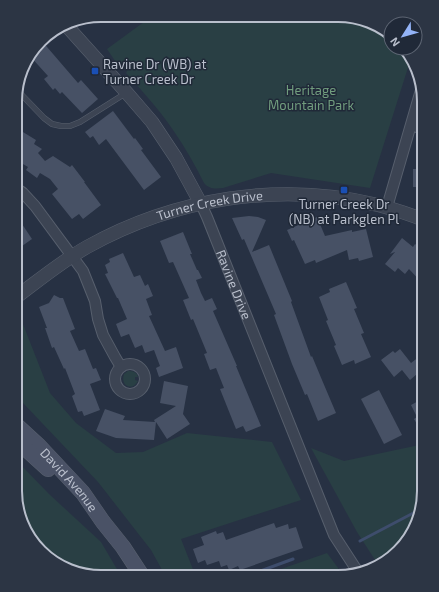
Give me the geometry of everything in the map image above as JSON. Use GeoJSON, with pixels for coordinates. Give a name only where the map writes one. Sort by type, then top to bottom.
{"type":"FeatureCollection","features":[{"type":"Feature","properties":{"kind":"main road","name":"David Avenue"},"geometry":{"type":"LineString","coordinates":[[22,430],[79,488],[123,547],[138,570]]}},
{"type":"Feature","properties":{"kind":"main road","name":"David Avenue"},"geometry":{"type":"LineString","coordinates":[[22,445],[103,522]]}},
{"type":"Feature","properties":{"kind":"street","name":"Ravine Drive"},"geometry":{"type":"LineString","coordinates":[[69,29],[148,117],[180,164],[207,217],[334,535],[355,568]]}},
{"type":"Feature","properties":{"kind":"street"},"geometry":{"type":"LineString","coordinates":[[387,207],[417,108]]}},
{"type":"Feature","properties":{"kind":"street"},"geometry":{"type":"LineString","coordinates":[[412,125],[417,127]]}},
{"type":"Feature","properties":{"kind":"street"},"geometry":{"type":"LineString","coordinates":[[22,192],[35,206],[83,271],[95,301],[103,336],[114,358],[121,367]]}},
{"type":"Feature","properties":{"kind":"street","name":"Turner Creek Drive"},"geometry":{"type":"LineString","coordinates":[[22,293],[72,256],[100,240],[133,225],[172,211],[214,201],[245,196],[284,194],[340,198],[387,207],[417,218]]}},
{"type":"Feature","properties":{"kind":"lane"},"geometry":{"type":"LineString","coordinates":[[23,96],[44,118],[52,124],[70,126],[80,122],[127,92]]}},
{"type":"Feature","properties":{"kind":"green space","name":"Heritage Mountain Park"},"geometry":{"type":"Polygon","coordinates":[[[144,22],[338,22],[358,25],[378,33],[383,36],[383,56],[403,56],[409,65],[370,188],[271,173],[223,188],[215,188],[204,183],[186,149],[168,122],[126,73],[127,71],[124,68],[122,69],[107,49],[144,22]]]}},
{"type":"Feature","properties":{"kind":"green space"},"geometry":{"type":"Polygon","coordinates":[[[22,322],[50,393],[76,423],[116,453],[143,452],[187,433],[272,442],[301,500],[181,539],[193,570],[162,570],[151,550],[98,482],[23,403],[22,322]]]}},
{"type":"Feature","properties":{"kind":"green space"},"geometry":{"type":"Polygon","coordinates":[[[128,371],[134,372],[138,377],[135,377],[135,380],[138,381],[136,384],[130,387],[125,384],[123,378],[124,374],[128,371]]]}},
{"type":"Feature","properties":{"kind":"green space"},"geometry":{"type":"Polygon","coordinates":[[[417,445],[417,496],[413,516],[404,535],[390,550],[376,561],[357,532],[311,448],[344,461],[417,445]]]}},
{"type":"Feature","properties":{"kind":"green space"},"geometry":{"type":"Polygon","coordinates":[[[22,466],[49,494],[101,542],[117,570],[91,569],[71,564],[53,554],[45,547],[35,535],[26,516],[22,491],[22,466]]]}},
{"type":"Feature","properties":{"kind":"green space"},"geometry":{"type":"Polygon","coordinates":[[[327,553],[339,570],[338,570],[278,570],[327,553]]]}},
{"type":"Feature","properties":{"kind":"building"},"geometry":{"type":"Polygon","coordinates":[[[46,45],[78,83],[81,80],[98,99],[82,113],[62,92],[60,94],[55,88],[53,90],[44,79],[48,76],[34,60],[46,45]]]}},
{"type":"Feature","properties":{"kind":"building"},"geometry":{"type":"Polygon","coordinates":[[[113,111],[143,149],[141,150],[161,177],[144,190],[106,139],[99,145],[93,136],[90,138],[85,132],[113,111]]]}},
{"type":"Feature","properties":{"kind":"building"},"geometry":{"type":"Polygon","coordinates":[[[22,131],[36,140],[34,144],[42,149],[38,153],[45,161],[53,156],[70,167],[72,165],[101,205],[83,219],[79,214],[72,219],[52,194],[58,189],[50,179],[40,173],[37,178],[26,170],[28,167],[22,164],[22,131]]]}},
{"type":"Feature","properties":{"kind":"building"},"geometry":{"type":"Polygon","coordinates":[[[413,169],[417,169],[417,187],[413,187],[413,169]]]}},
{"type":"Feature","properties":{"kind":"building"},"geometry":{"type":"Polygon","coordinates":[[[249,216],[266,220],[252,252],[269,245],[292,301],[291,302],[311,357],[312,356],[336,413],[318,421],[292,364],[274,315],[276,314],[244,239],[242,240],[232,218],[249,216]]]}},
{"type":"Feature","properties":{"kind":"building"},"geometry":{"type":"Polygon","coordinates":[[[317,217],[325,236],[352,230],[352,232],[366,229],[373,257],[359,261],[358,258],[349,260],[347,250],[316,263],[315,260],[305,264],[294,240],[292,241],[287,230],[317,217]]]}},
{"type":"Feature","properties":{"kind":"building"},"geometry":{"type":"Polygon","coordinates":[[[22,224],[32,239],[22,246],[22,224]]]}},
{"type":"Feature","properties":{"kind":"building"},"geometry":{"type":"Polygon","coordinates":[[[183,232],[192,254],[190,254],[202,278],[196,280],[201,293],[205,301],[212,298],[217,309],[213,311],[261,426],[246,432],[243,426],[236,429],[220,389],[224,388],[216,368],[210,370],[204,354],[207,353],[193,319],[191,320],[183,300],[189,298],[173,262],[169,263],[160,241],[183,232]]]}},
{"type":"Feature","properties":{"kind":"building"},"geometry":{"type":"Polygon","coordinates":[[[402,238],[413,247],[415,244],[417,246],[417,278],[409,269],[405,274],[398,268],[395,272],[385,264],[395,252],[390,254],[402,238]]]}},
{"type":"Feature","properties":{"kind":"building"},"geometry":{"type":"Polygon","coordinates":[[[123,253],[134,277],[140,275],[145,286],[148,284],[153,296],[146,299],[152,315],[149,316],[165,351],[176,347],[183,368],[159,377],[156,368],[160,366],[154,350],[145,353],[142,345],[135,348],[129,334],[121,337],[116,324],[127,319],[105,274],[108,273],[105,265],[110,262],[109,259],[123,253]]]}},
{"type":"Feature","properties":{"kind":"building"},"geometry":{"type":"Polygon","coordinates":[[[346,282],[357,308],[354,309],[364,333],[361,334],[371,357],[355,364],[354,360],[342,365],[334,346],[336,345],[326,321],[328,320],[319,297],[330,292],[329,289],[346,282]]]}},
{"type":"Feature","properties":{"kind":"building"},"geometry":{"type":"Polygon","coordinates":[[[54,295],[63,298],[75,329],[70,331],[79,351],[85,349],[93,369],[96,368],[101,380],[90,384],[100,410],[84,416],[82,411],[78,412],[72,396],[75,394],[65,368],[64,369],[54,347],[52,348],[45,328],[47,328],[39,307],[49,303],[54,295]]]}},
{"type":"Feature","properties":{"kind":"building"},"geometry":{"type":"Polygon","coordinates":[[[400,349],[411,363],[417,358],[417,374],[410,380],[402,370],[394,377],[381,360],[393,351],[395,353],[400,349]]]}},
{"type":"Feature","properties":{"kind":"building"},"geometry":{"type":"Polygon","coordinates":[[[164,381],[188,386],[183,414],[190,424],[167,439],[156,422],[154,440],[116,438],[96,431],[105,409],[125,416],[123,420],[155,422],[154,420],[176,406],[160,403],[164,381]]]}},
{"type":"Feature","properties":{"kind":"building"},"geometry":{"type":"Polygon","coordinates":[[[379,390],[402,435],[384,444],[361,399],[379,390]]]}},
{"type":"Feature","properties":{"kind":"building"},"geometry":{"type":"Polygon","coordinates":[[[417,402],[417,417],[411,405],[417,402]]]}},
{"type":"Feature","properties":{"kind":"building"},"geometry":{"type":"Polygon","coordinates":[[[417,417],[417,424],[414,419],[417,417]]]}},
{"type":"Feature","properties":{"kind":"building"},"geometry":{"type":"Polygon","coordinates":[[[274,523],[276,528],[288,524],[289,529],[296,527],[303,548],[240,570],[238,566],[229,570],[227,565],[221,567],[219,561],[207,565],[205,560],[198,563],[193,549],[204,545],[201,537],[216,531],[217,534],[223,532],[226,540],[274,523]]]}},
{"type":"Feature","properties":{"kind":"waterway"},"geometry":{"type":"LineString","coordinates":[[360,541],[414,513]]}},
{"type":"Feature","properties":{"kind":"waterway"},"geometry":{"type":"LineString","coordinates":[[263,570],[293,559]]}},
{"type":"Feature","properties":{"kind":"place","name":"Ravine Dr (WB) at Turner Creek Dr"},"geometry":{"type":"Point","coordinates":[95,71]}},
{"type":"Feature","properties":{"kind":"place","name":"Turner Creek Dr (NB) at Parkglen Pl"},"geometry":{"type":"Point","coordinates":[344,190]}}]}
